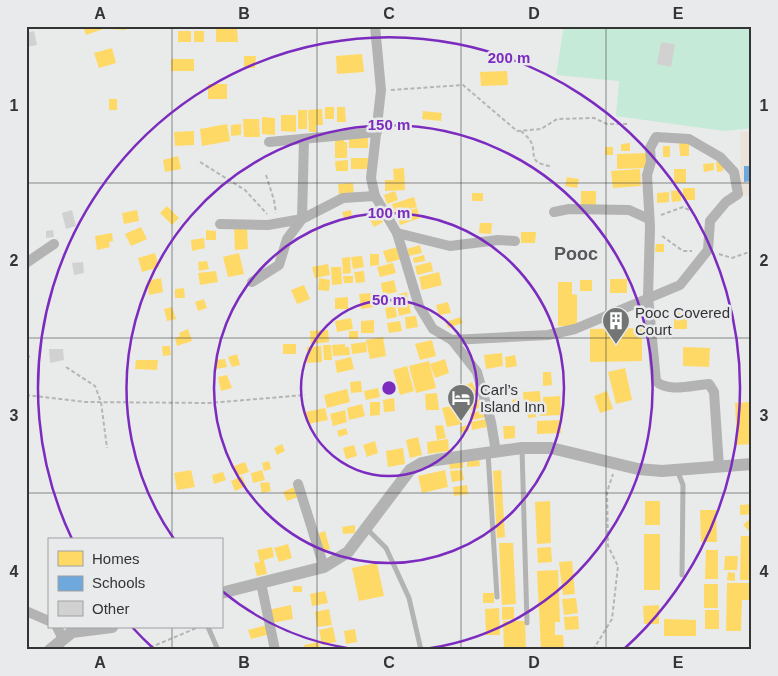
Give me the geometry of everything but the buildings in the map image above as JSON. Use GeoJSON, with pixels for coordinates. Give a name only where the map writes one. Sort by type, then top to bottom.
{"type":"FeatureCollection","features":[{"type":"Feature","properties":{"kind":"street"},"geometry":{"type":"LineString","coordinates":[[375,26],[381,90],[371,178],[375,196],[397,234],[420,306],[433,329],[452,340],[477,372],[491,422],[492,452]]}},
{"type":"Feature","properties":{"kind":"street"},"geometry":{"type":"LineString","coordinates":[[269,142],[377,132]]}},
{"type":"Feature","properties":{"kind":"street"},"geometry":{"type":"LineString","coordinates":[[452,340],[548,336],[575,329],[648,297],[680,285],[708,250],[710,221],[726,202],[738,194],[734,172],[720,157],[689,139],[656,138],[650,148],[652,162],[647,175],[649,219],[648,297],[656,381],[661,386],[670,387],[709,384],[714,392],[719,467]]}},
{"type":"Feature","properties":{"kind":"street"},"geometry":{"type":"LineString","coordinates":[[252,282],[279,265],[287,240],[302,220],[304,139]]}},
{"type":"Feature","properties":{"kind":"street"},"geometry":{"type":"LineString","coordinates":[[220,224],[277,223],[302,220],[343,198],[375,196]]}},
{"type":"Feature","properties":{"kind":"street"},"geometry":{"type":"LineString","coordinates":[[554,212],[569,209],[629,210],[649,219]]}},
{"type":"Feature","properties":{"kind":"street"},"geometry":{"type":"LineString","coordinates":[[397,234],[450,246],[498,240],[515,241]]}},
{"type":"Feature","properties":{"kind":"street"},"geometry":{"type":"LineString","coordinates":[[26,264],[54,244]]}},
{"type":"Feature","properties":{"kind":"street"},"geometry":{"type":"LineString","coordinates":[[222,593],[324,567],[348,552],[410,470],[422,463],[522,448],[551,448],[638,469],[676,470],[752,464]]}},
{"type":"Feature","properties":{"kind":"street"},"geometry":{"type":"LineString","coordinates":[[298,484],[324,567]]}},
{"type":"Feature","properties":{"kind":"street"},"geometry":{"type":"LineString","coordinates":[[260,583],[275,650]]}},
{"type":"Feature","properties":{"kind":"street"},"geometry":{"type":"LineString","coordinates":[[26,610],[48,621]]}},
{"type":"Feature","properties":{"kind":"street"},"geometry":{"type":"LineString","coordinates":[[58,628],[63,639]]}},
{"type":"Feature","properties":{"kind":"street"},"geometry":{"type":"LineString","coordinates":[[50,650],[72,632],[104,628]]}},
{"type":"Feature","properties":{"kind":"lane"},"geometry":{"type":"LineString","coordinates":[[522,448],[527,623]]}},
{"type":"Feature","properties":{"kind":"lane"},"geometry":{"type":"LineString","coordinates":[[492,452],[497,597]]}},
{"type":"Feature","properties":{"kind":"lane"},"geometry":{"type":"LineString","coordinates":[[676,470],[683,484],[682,575]]}},
{"type":"Feature","properties":{"kind":"lane"},"geometry":{"type":"LineString","coordinates":[[366,529],[386,548],[409,598],[420,650]]}},
{"type":"Feature","properties":{"kind":"lane"},"geometry":{"type":"LineString","coordinates":[[208,628],[218,650]]}},
{"type":"Feature","properties":{"kind":"path"},"geometry":{"type":"LineString","coordinates":[[381,90],[463,85],[530,140],[533,157],[539,164],[550,166]]}},
{"type":"Feature","properties":{"kind":"path"},"geometry":{"type":"LineString","coordinates":[[520,131],[541,129],[557,119],[594,118],[607,124],[629,124]]}},
{"type":"Feature","properties":{"kind":"path"},"geometry":{"type":"LineString","coordinates":[[200,162],[245,190],[277,223]]}},
{"type":"Feature","properties":{"kind":"path"},"geometry":{"type":"LineString","coordinates":[[266,175],[274,200],[277,223]]}},
{"type":"Feature","properties":{"kind":"path"},"geometry":{"type":"LineString","coordinates":[[649,219],[683,207],[689,210]]}},
{"type":"Feature","properties":{"kind":"path"},"geometry":{"type":"LineString","coordinates":[[26,356],[32,357]]}},
{"type":"Feature","properties":{"kind":"path"},"geometry":{"type":"LineString","coordinates":[[66,367],[95,386],[101,402],[107,448]]}},
{"type":"Feature","properties":{"kind":"path"},"geometry":{"type":"LineString","coordinates":[[26,395],[101,402],[209,403],[305,395]]}},
{"type":"Feature","properties":{"kind":"path"},"geometry":{"type":"LineString","coordinates":[[593,650],[612,620],[618,566],[608,546],[607,492],[616,465]]}},
{"type":"Feature","properties":{"kind":"path"},"geometry":{"type":"LineString","coordinates":[[144,650],[197,628]]}},
{"type":"Feature","properties":{"kind":"shaded area"},"geometry":{"type":"Polygon","coordinates":[[[752,131],[752,195],[741,196],[740,132],[752,131]]]}},
{"type":"Feature","properties":{"kind":"green space"},"geometry":{"type":"Polygon","coordinates":[[[564,26],[752,26],[752,128],[724,131],[616,116],[619,81],[556,75],[564,26]]]}},
{"type":"Feature","properties":{"kind":"place","name":"Pooc Covered Court"},"geometry":{"type":"Point","coordinates":[616,345]}},
{"type":"Feature","properties":{"kind":"place","name":"Carl’s Island Inn"},"geometry":{"type":"Point","coordinates":[461,422]}},
{"type":"Feature","properties":{"kind":"district","name":"Pooc"},"geometry":{"type":"Point","coordinates":[576,254]}}]}
